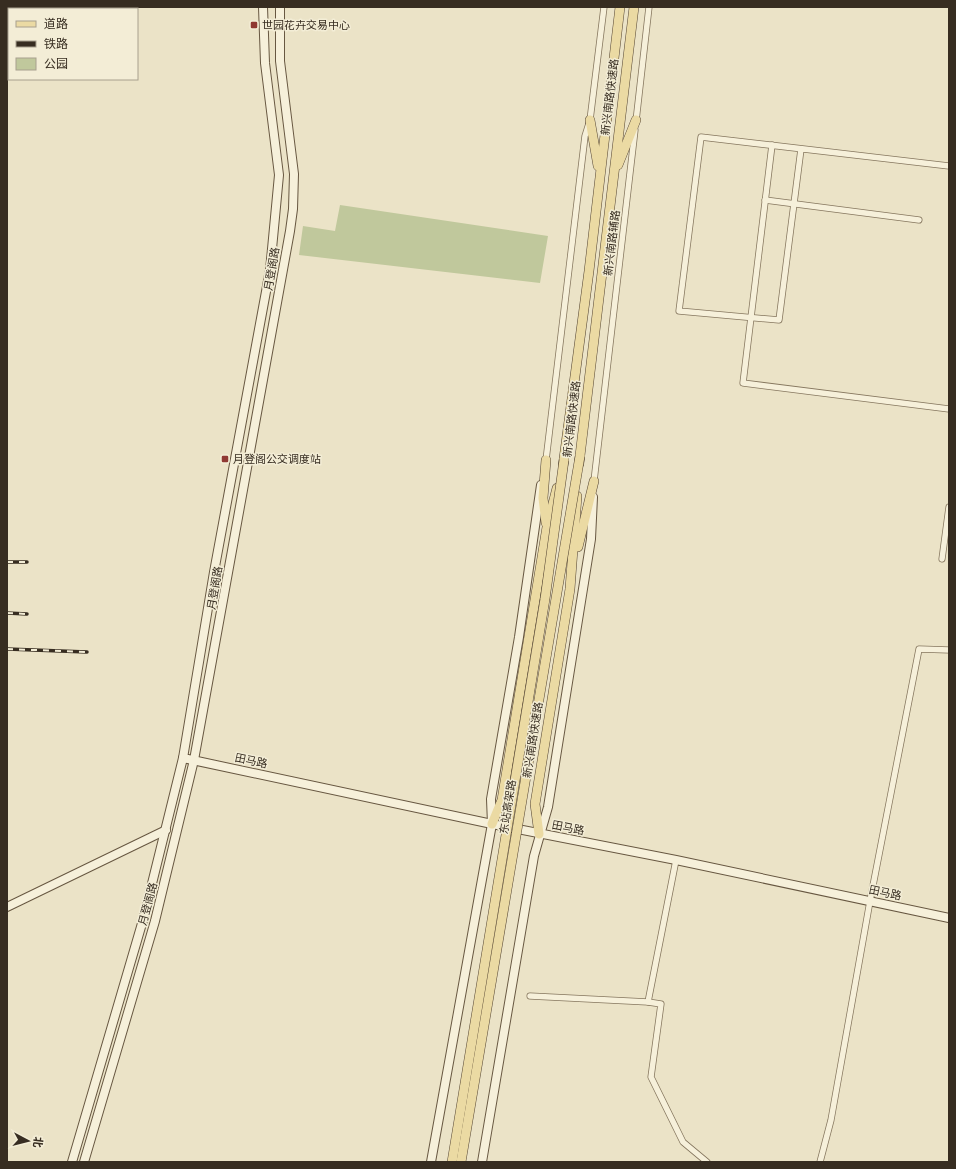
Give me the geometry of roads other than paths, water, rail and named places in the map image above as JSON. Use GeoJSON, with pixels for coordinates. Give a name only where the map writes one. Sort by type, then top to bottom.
{"type":"FeatureCollection","features":[{"type":"Feature","properties":{"kind":"main road","name":"月登阁路"},"geometry":{"type":"LineString","coordinates":[[72,1162],[142,920],[183,758],[214,572],[270,270],[275,229],[279,168],[265,63],[263,7]]}},
{"type":"Feature","properties":{"kind":"main road","name":"月登阁路"},"geometry":{"type":"LineString","coordinates":[[84,1162],[155,920],[194,760],[293,209],[294,174],[280,61],[280,7]]}},
{"type":"Feature","properties":{"kind":"main road","name":"新兴南路快速路"},"geometry":{"type":"LineString","coordinates":[[492,824],[502,800],[547,527],[564,460],[620,7]]}},
{"type":"Feature","properties":{"kind":"main road","name":"新兴南路快速路"},"geometry":{"type":"LineString","coordinates":[[539,834],[535,804],[570,589],[580,456],[615,175],[616,144],[634,7]]}},
{"type":"Feature","properties":{"kind":"main road"},"geometry":{"type":"LineString","coordinates":[[590,120],[600,176]]}},
{"type":"Feature","properties":{"kind":"main road"},"geometry":{"type":"LineString","coordinates":[[615,175],[636,120]]}},
{"type":"Feature","properties":{"kind":"main road","name":"东站高架路"},"geometry":{"type":"LineString","coordinates":[[461,1162],[580,456]]}},
{"type":"Feature","properties":{"kind":"main road"},"geometry":{"type":"LineString","coordinates":[[546,460],[543,498],[547,527]]}},
{"type":"Feature","properties":{"kind":"main road"},"geometry":{"type":"LineString","coordinates":[[430,1162],[492,824],[491,799],[519,637],[539,494],[546,460]]}},
{"type":"Feature","properties":{"kind":"main road","name":"东站高架路"},"geometry":{"type":"LineString","coordinates":[[452,1162],[545,598],[564,460]]}},
{"type":"Feature","properties":{"kind":"main road"},"geometry":{"type":"LineString","coordinates":[[570,589],[583,518],[594,481]]}},
{"type":"Feature","properties":{"kind":"main road"},"geometry":{"type":"LineString","coordinates":[[482,1162],[539,834],[548,807],[591,539],[594,481]]}},
{"type":"Feature","properties":{"kind":"main road","name":"田马路"},"geometry":{"type":"LineString","coordinates":[[183,758],[539,834],[676,860],[949,918]]}},
{"type":"Feature","properties":{"kind":"main road"},"geometry":{"type":"LineString","coordinates":[[7,907],[166,830]]}},
{"type":"Feature","properties":{"kind":"street"},"geometry":{"type":"LineString","coordinates":[[546,460],[586,136],[590,120],[604,7]]}},
{"type":"Feature","properties":{"kind":"street","name":"新兴南路辅路"},"geometry":{"type":"LineString","coordinates":[[594,481],[649,7]]}},
{"type":"Feature","properties":{"kind":"street"},"geometry":{"type":"LineString","coordinates":[[801,149],[778,320],[679,311],[701,137],[949,166]]}},
{"type":"Feature","properties":{"kind":"street"},"geometry":{"type":"LineString","coordinates":[[772,145],[743,383],[949,409]]}},
{"type":"Feature","properties":{"kind":"street"},"geometry":{"type":"LineString","coordinates":[[765,200],[919,220]]}},
{"type":"Feature","properties":{"kind":"street"},"geometry":{"type":"LineString","coordinates":[[942,559],[949,507]]}},
{"type":"Feature","properties":{"kind":"street"},"geometry":{"type":"LineString","coordinates":[[820,1162],[831,1120],[870,901],[919,649],[949,650]]}},
{"type":"Feature","properties":{"kind":"street"},"geometry":{"type":"LineString","coordinates":[[648,1002],[676,860]]}},
{"type":"Feature","properties":{"kind":"street"},"geometry":{"type":"LineString","coordinates":[[530,996],[648,1002],[661,1004],[651,1077],[683,1142],[707,1162]]}},
{"type":"Feature","properties":{"kind":"railway"},"geometry":{"type":"LineString","coordinates":[[7,562],[27,562]]}},
{"type":"Feature","properties":{"kind":"railway"},"geometry":{"type":"LineString","coordinates":[[7,613],[27,614]]}},
{"type":"Feature","properties":{"kind":"railway"},"geometry":{"type":"LineString","coordinates":[[7,649],[87,652]]}},
{"type":"Feature","properties":{"kind":"place","name":"世园花卉交易中心"},"geometry":{"type":"Point","coordinates":[254,25]}},
{"type":"Feature","properties":{"kind":"place","name":"月登阁公交调度站"},"geometry":{"type":"Point","coordinates":[225,459]}}]}
